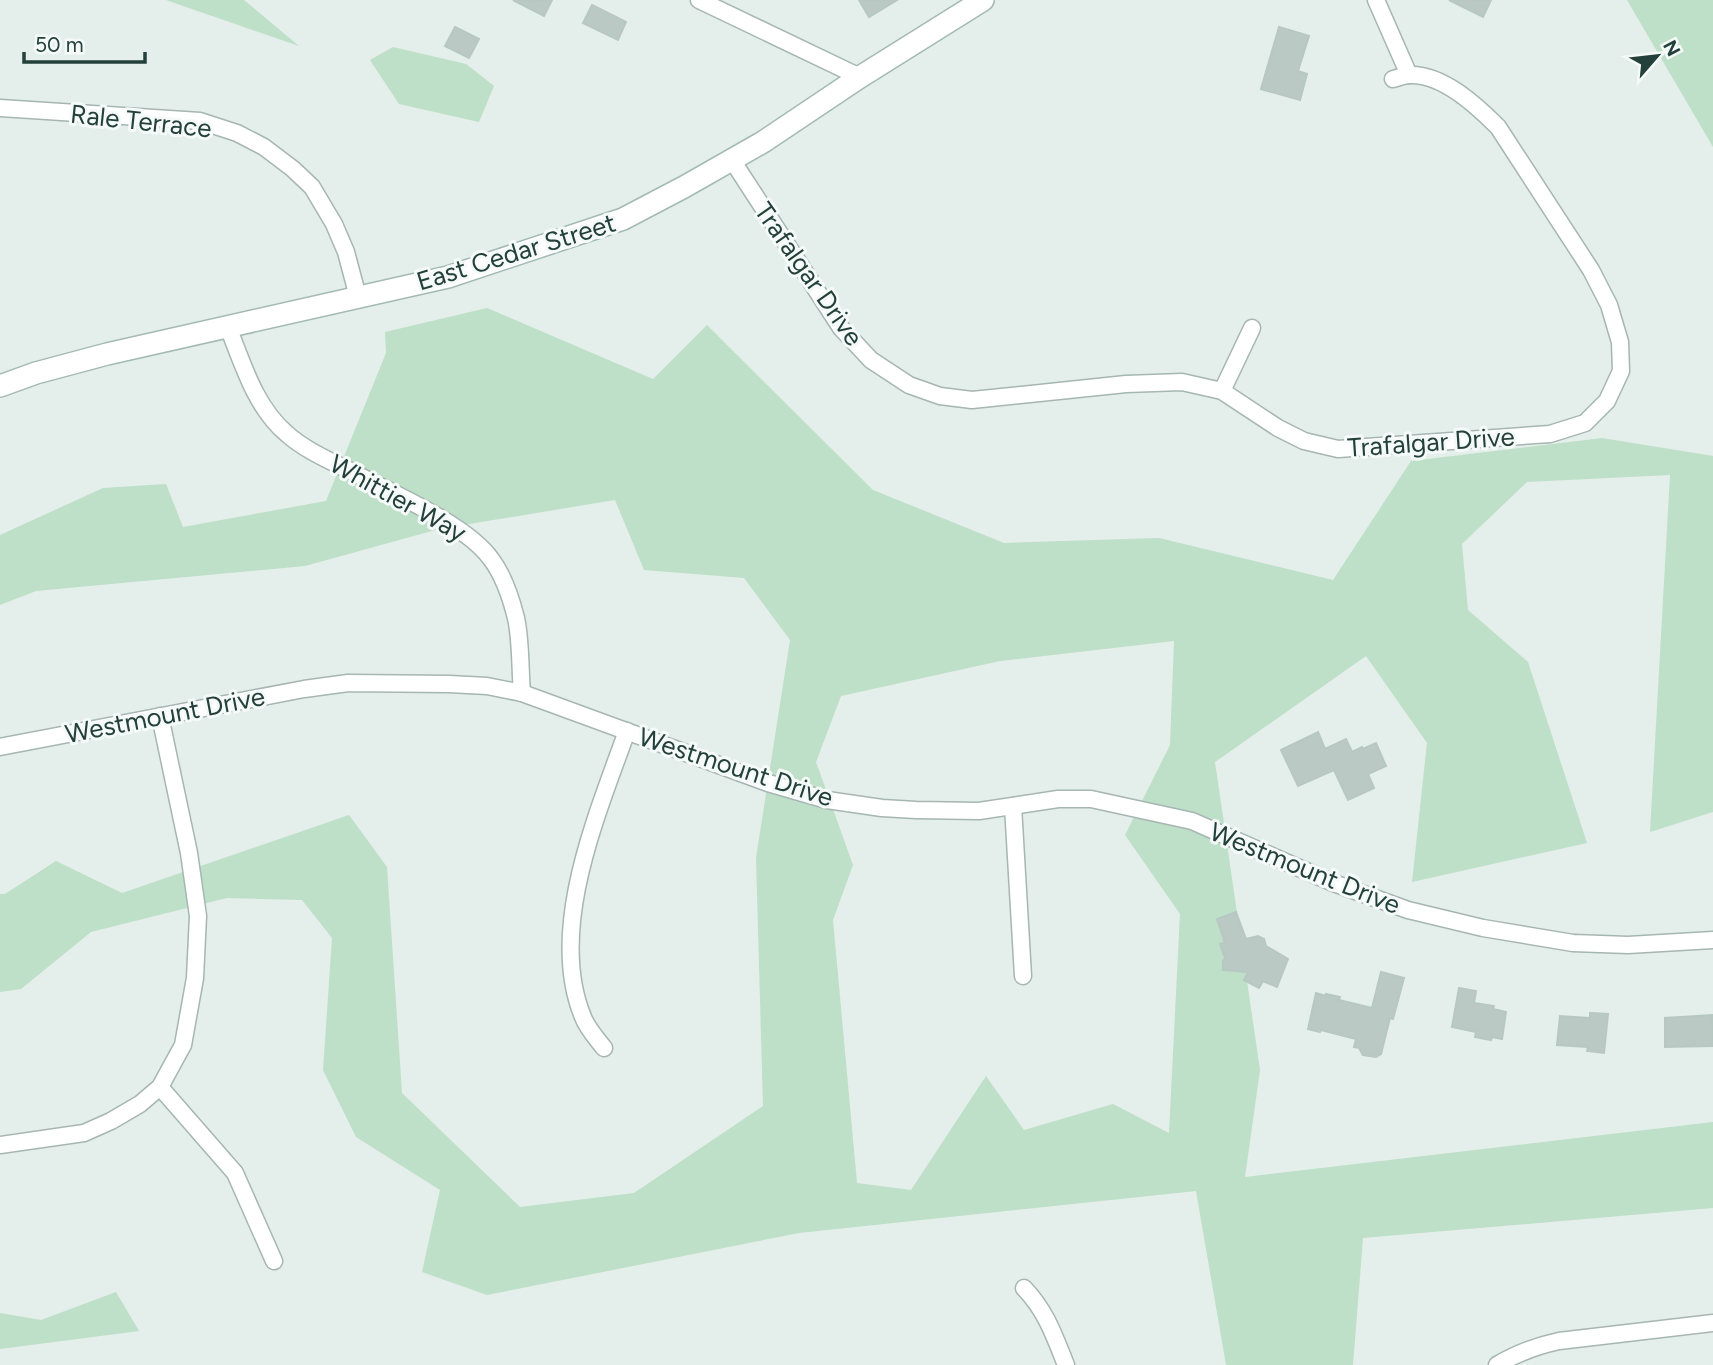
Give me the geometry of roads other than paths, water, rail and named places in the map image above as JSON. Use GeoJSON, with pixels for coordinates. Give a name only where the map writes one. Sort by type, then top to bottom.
{"type":"FeatureCollection","features":[{"type":"Feature","properties":{"kind":"main road","name":"East Cedar Street"},"geometry":{"type":"LineString","coordinates":[[0,386],[47,370],[448,277],[623,219],[763,142],[983,0]]}},
{"type":"Feature","properties":{"kind":"street"},"geometry":{"type":"LineString","coordinates":[[699,0],[860,77]]}},
{"type":"Feature","properties":{"kind":"street","name":"Trafalgar Drive"},"geometry":{"type":"LineString","coordinates":[[732,160],[841,328],[871,360],[909,385],[940,396],[972,400],[1126,384],[1182,383],[1222,391],[1278,428],[1304,441],[1338,449],[1550,434],[1585,423],[1606,401],[1621,371],[1620,342],[1609,305],[1591,270],[1498,127],[1454,90],[1431,78],[1401,77],[1376,0]]}},
{"type":"Feature","properties":{"kind":"street","name":"Rale Terrace"},"geometry":{"type":"LineString","coordinates":[[0,108],[200,121],[237,133],[264,147],[312,187],[346,252],[358,297]]}},
{"type":"Feature","properties":{"kind":"street","name":"Whittier Way"},"geometry":{"type":"LineString","coordinates":[[228,327],[257,396],[270,416],[288,435],[440,518],[470,537],[491,558],[506,586],[516,621],[522,693]]}},
{"type":"Feature","properties":{"kind":"street"},"geometry":{"type":"LineString","coordinates":[[1222,391],[1252,328]]}},
{"type":"Feature","properties":{"kind":"street","name":"Westmount Drive"},"geometry":{"type":"LineString","coordinates":[[0,747],[348,683],[487,686],[522,693],[768,783],[827,800],[883,808],[979,811],[1058,799],[1091,799],[1192,821],[1344,887],[1408,910],[1483,928],[1573,943],[1628,945],[1713,940]]}},
{"type":"Feature","properties":{"kind":"street"},"geometry":{"type":"LineString","coordinates":[[0,1145],[84,1133],[111,1121],[140,1104],[160,1087],[183,1045],[195,978],[198,916],[189,853],[160,716]]}},
{"type":"Feature","properties":{"kind":"street"},"geometry":{"type":"LineString","coordinates":[[604,1048],[583,1018],[573,980],[572,912],[590,836],[626,731]]}},
{"type":"Feature","properties":{"kind":"street"},"geometry":{"type":"LineString","coordinates":[[1013,806],[1023,976]]}},
{"type":"Feature","properties":{"kind":"street"},"geometry":{"type":"LineString","coordinates":[[160,1087],[235,1173],[274,1261]]}},
{"type":"Feature","properties":{"kind":"street"},"geometry":{"type":"LineString","coordinates":[[1024,1288],[1037,1301],[1050,1323],[1066,1365]]}},
{"type":"Feature","properties":{"kind":"street"},"geometry":{"type":"LineString","coordinates":[[1497,1365],[1535,1346],[1559,1341],[1713,1323]]}}]}
